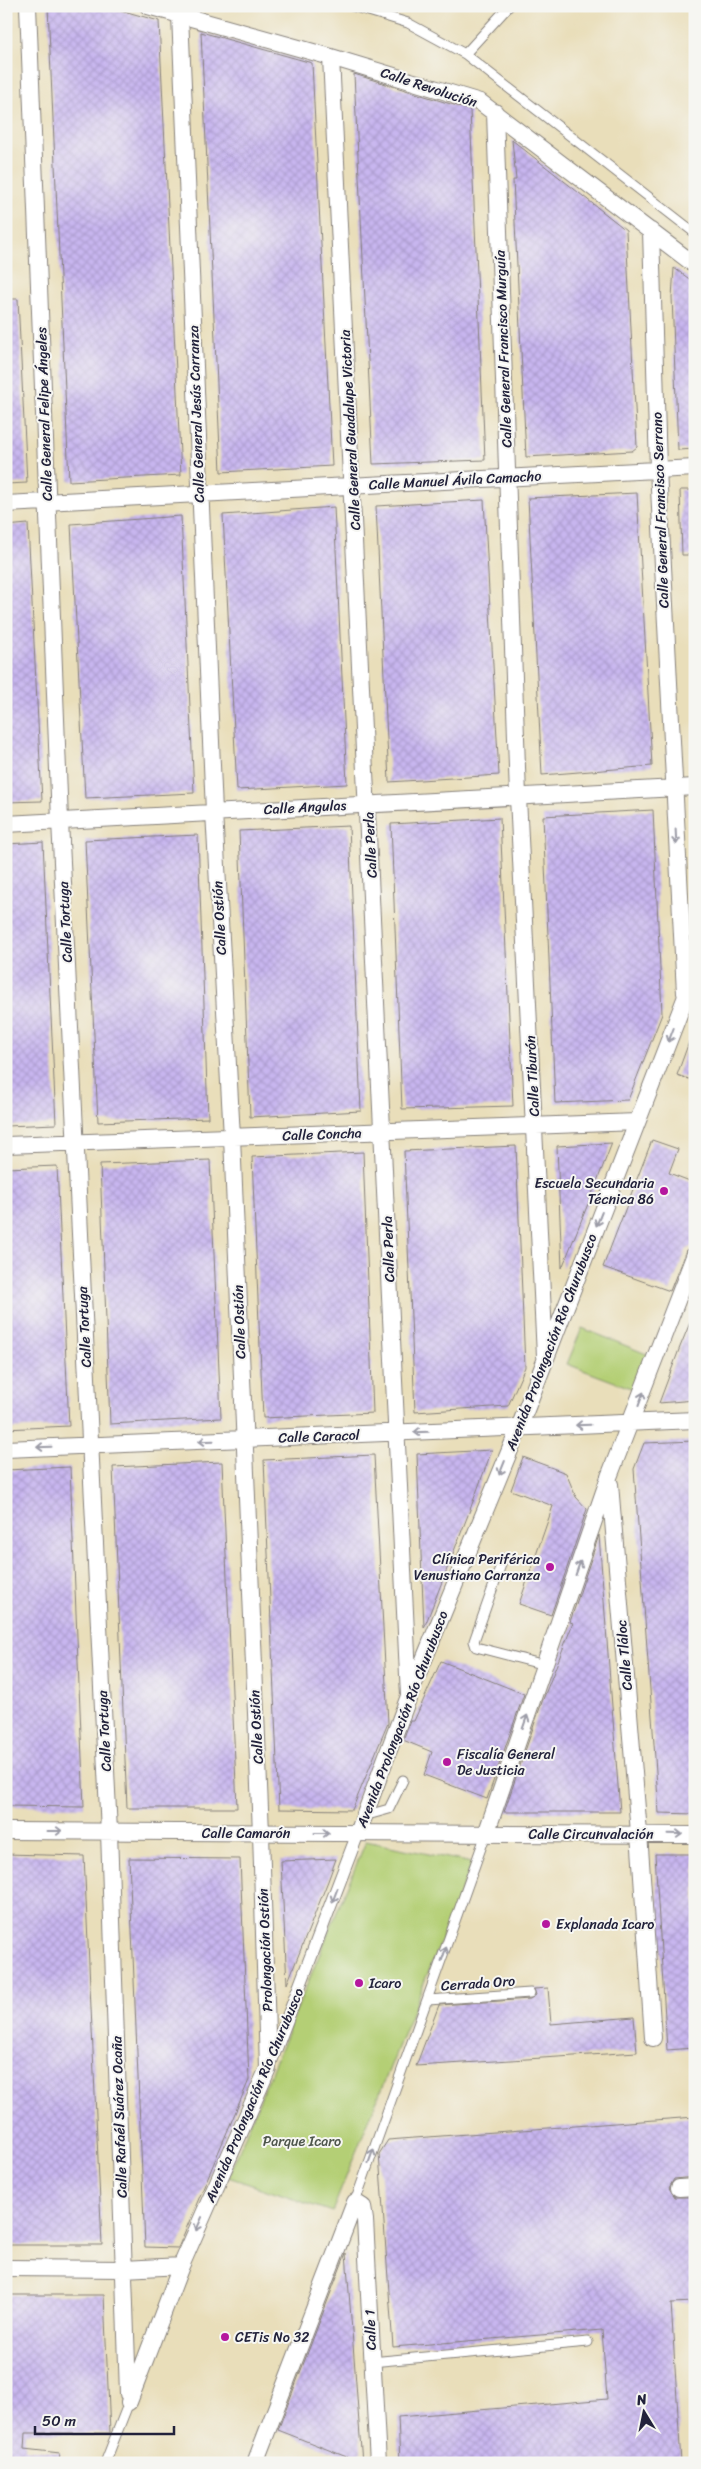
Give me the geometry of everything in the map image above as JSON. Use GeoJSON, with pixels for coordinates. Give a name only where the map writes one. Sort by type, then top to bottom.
{"type":"FeatureCollection","features":[{"type":"Feature","properties":{"kind":"street","name":"Calle General Felipe Ángeles"},"geometry":{"type":"LineString","coordinates":[[28,6],[60,822]]}},
{"type":"Feature","properties":{"kind":"street","name":"Calle Revolución"},"geometry":{"type":"LineString","coordinates":[[148,6],[331,57],[480,102],[695,265]]}},
{"type":"Feature","properties":{"kind":"street","name":"Calle General Jesús Carranza"},"geometry":{"type":"LineString","coordinates":[[180,15],[214,812]]}},
{"type":"Feature","properties":{"kind":"street","name":"Calle General Guadalupe Victoria"},"geometry":{"type":"LineString","coordinates":[[331,57],[368,803]]}},
{"type":"Feature","properties":{"kind":"street","name":"Calle General Francisco Murguía"},"geometry":{"type":"LineString","coordinates":[[495,112],[518,797]]}},
{"type":"Feature","properties":{"kind":"street","name":"Calle General Francisco Serrano"},"geometry":{"type":"LineString","coordinates":[[651,231],[658,469],[685,1000]]}},
{"type":"Feature","properties":{"kind":"street","name":"Calle Manuel Ávila Camacho"},"geometry":{"type":"LineString","coordinates":[[6,504],[695,468]]}},
{"type":"Feature","properties":{"kind":"street","name":"Calle Angulas"},"geometry":{"type":"LineString","coordinates":[[6,824],[368,803],[695,787]]}},
{"type":"Feature","properties":{"kind":"street","name":"Calle Tiburón"},"geometry":{"type":"LineString","coordinates":[[518,797],[545,1356]]}},
{"type":"Feature","properties":{"kind":"street","name":"Calle Perla"},"geometry":{"type":"LineString","coordinates":[[368,803],[409,1696]]}},
{"type":"Feature","properties":{"kind":"street","name":"Calle Ostión"},"geometry":{"type":"LineString","coordinates":[[214,812],[232,1137],[243,1439],[261,1833]]}},
{"type":"Feature","properties":{"kind":"street","name":"Calle Tortuga"},"geometry":{"type":"LineString","coordinates":[[60,822],[109,1832]]}},
{"type":"Feature","properties":{"kind":"street","name":"Avenida Prolongación Río Churubusco"},"geometry":{"type":"LineString","coordinates":[[129,2402],[180,2266],[268,2068],[409,1696],[518,1428],[695,973]]}},
{"type":"Feature","properties":{"kind":"street","name":"Calle Concha"},"geometry":{"type":"LineString","coordinates":[[6,1145],[637,1122]]}},
{"type":"Feature","properties":{"kind":"street"},"geometry":{"type":"LineString","coordinates":[[486,1834],[610,1477],[695,1254]]}},
{"type":"Feature","properties":{"kind":"street","name":"Calle Caracol"},"geometry":{"type":"LineString","coordinates":[[6,1449],[695,1420]]}},
{"type":"Feature","properties":{"kind":"street","name":"Calle Tláloc"},"geometry":{"type":"LineString","coordinates":[[610,1477],[654,2038]]}},
{"type":"Feature","properties":{"kind":"street","name":"Calle Camarón"},"geometry":{"type":"LineString","coordinates":[[6,1831],[486,1834]]}},
{"type":"Feature","properties":{"kind":"street","name":"Calle Rafaél Suárez Ocaña"},"geometry":{"type":"LineString","coordinates":[[109,1832],[129,2402]]}},
{"type":"Feature","properties":{"kind":"street","name":"Prolongación Ostión"},"geometry":{"type":"LineString","coordinates":[[261,1833],[268,2068]]}},
{"type":"Feature","properties":{"kind":"street","name":"Calle Circunvalación"},"geometry":{"type":"LineString","coordinates":[[486,1834],[695,1834]]}},
{"type":"Feature","properties":{"kind":"street"},"geometry":{"type":"LineString","coordinates":[[255,2463],[355,2202]]}},
{"type":"Feature","properties":{"kind":"street","name":"Calle 1"},"geometry":{"type":"LineString","coordinates":[[355,2202],[363,2207],[365,2220],[371,2362],[378,2463]]}},
{"type":"Feature","properties":{"kind":"street"},"geometry":{"type":"LineString","coordinates":[[6,2268],[124,2269],[180,2266]]}},
{"type":"Feature","properties":{"kind":"lane"},"geometry":{"type":"LineString","coordinates":[[352,6],[408,23],[465,54],[695,234]]}},
{"type":"Feature","properties":{"kind":"lane"},"geometry":{"type":"LineString","coordinates":[[465,54],[509,6]]}},
{"type":"Feature","properties":{"kind":"lane"},"geometry":{"type":"LineString","coordinates":[[503,1559],[474,1641],[476,1647],[545,1665]]}},
{"type":"Feature","properties":{"kind":"lane"},"geometry":{"type":"LineString","coordinates":[[364,1816],[389,1809],[403,1780]]}},
{"type":"Feature","properties":{"kind":"lane"},"geometry":{"type":"LineString","coordinates":[[355,2202],[486,1834]]}},
{"type":"Feature","properties":{"kind":"lane","name":"Cerrada Oro"},"geometry":{"type":"LineString","coordinates":[[428,2000],[530,1993]]}},
{"type":"Feature","properties":{"kind":"lane"},"geometry":{"type":"LineString","coordinates":[[371,2362],[588,2342]]}},
{"type":"Feature","properties":{"kind":"lane","name":"Avenida Prolongación Río Churubusco"},"geometry":{"type":"LineString","coordinates":[[106,2463],[129,2402]]}},
{"type":"Feature","properties":{"kind":"green space"},"geometry":{"type":"Polygon","coordinates":[[[582,1328],[649,1355],[636,1390],[567,1364],[582,1328]]]}},
{"type":"Feature","properties":{"kind":"green space","name":"Parque Icaro"},"geometry":{"type":"Polygon","coordinates":[[[366,1841],[472,1863],[332,2212],[228,2177],[366,1841]]]}},
{"type":"Feature","properties":{"kind":"building"},"geometry":{"type":"Polygon","coordinates":[[[48,6],[106,6],[159,21],[181,475],[69,481],[48,6]]]}},
{"type":"Feature","properties":{"kind":"building"},"geometry":{"type":"Polygon","coordinates":[[[201,32],[312,63],[332,466],[221,472],[201,32]]]}},
{"type":"Feature","properties":{"kind":"building"},"geometry":{"type":"Polygon","coordinates":[[[354,74],[470,110],[485,460],[373,464],[354,74]]]}},
{"type":"Feature","properties":{"kind":"building"},"geometry":{"type":"Polygon","coordinates":[[[512,140],[626,230],[637,447],[632,451],[526,457],[513,180],[516,180],[512,140]]]}},
{"type":"Feature","properties":{"kind":"building"},"geometry":{"type":"Polygon","coordinates":[[[674,268],[695,283],[695,449],[678,450],[672,297],[674,268]]]}},
{"type":"Feature","properties":{"kind":"building"},"geometry":{"type":"Polygon","coordinates":[[[6,299],[18,299],[27,483],[6,484],[6,299]]]}},
{"type":"Feature","properties":{"kind":"building"},"geometry":{"type":"Polygon","coordinates":[[[680,490],[695,490],[695,555],[682,555],[680,490]]]}},
{"type":"Feature","properties":{"kind":"building"},"geometry":{"type":"Polygon","coordinates":[[[637,493],[652,766],[542,775],[528,498],[637,493]]]}},
{"type":"Feature","properties":{"kind":"building"},"geometry":{"type":"Polygon","coordinates":[[[484,500],[499,775],[389,782],[376,506],[484,500]]]}},
{"type":"Feature","properties":{"kind":"building"},"geometry":{"type":"Polygon","coordinates":[[[334,507],[347,784],[237,790],[223,515],[334,507]]]}},
{"type":"Feature","properties":{"kind":"building"},"geometry":{"type":"Polygon","coordinates":[[[181,516],[194,793],[85,798],[71,524],[181,516]]]}},
{"type":"Feature","properties":{"kind":"building"},"geometry":{"type":"Polygon","coordinates":[[[28,524],[42,801],[6,802],[6,526],[28,524]]]}},
{"type":"Feature","properties":{"kind":"building"},"geometry":{"type":"Polygon","coordinates":[[[653,810],[662,1014],[628,1100],[555,1103],[543,816],[653,810]]]}},
{"type":"Feature","properties":{"kind":"building"},"geometry":{"type":"Polygon","coordinates":[[[500,818],[513,1106],[402,1109],[391,824],[500,818]]]}},
{"type":"Feature","properties":{"kind":"building"},"geometry":{"type":"Polygon","coordinates":[[[349,826],[361,1111],[250,1117],[239,831],[349,826]]]}},
{"type":"Feature","properties":{"kind":"building"},"geometry":{"type":"Polygon","coordinates":[[[198,835],[208,1118],[98,1122],[85,840],[198,835]]]}},
{"type":"Feature","properties":{"kind":"building"},"geometry":{"type":"Polygon","coordinates":[[[43,842],[56,1124],[6,1126],[6,844],[43,842]]]}},
{"type":"Feature","properties":{"kind":"building"},"geometry":{"type":"Polygon","coordinates":[[[693,1031],[695,1032],[695,1081],[677,1075],[693,1031]]]}},
{"type":"Feature","properties":{"kind":"building"},"geometry":{"type":"Polygon","coordinates":[[[652,1140],[678,1149],[669,1173],[695,1183],[695,1244],[686,1250],[670,1291],[603,1267],[652,1140]]]}},
{"type":"Feature","properties":{"kind":"building"},"geometry":{"type":"Polygon","coordinates":[[[612,1143],[590,1199],[562,1268],[557,1146],[612,1143]]]}},
{"type":"Feature","properties":{"kind":"building"},"geometry":{"type":"Polygon","coordinates":[[[516,1146],[525,1367],[508,1406],[415,1412],[404,1151],[516,1146]]]}},
{"type":"Feature","properties":{"kind":"building"},"geometry":{"type":"Polygon","coordinates":[[[363,1152],[373,1413],[263,1418],[252,1157],[363,1152]]]}},
{"type":"Feature","properties":{"kind":"building"},"geometry":{"type":"Polygon","coordinates":[[[210,1160],[221,1418],[110,1424],[100,1164],[210,1160]]]}},
{"type":"Feature","properties":{"kind":"building"},"geometry":{"type":"Polygon","coordinates":[[[57,1166],[69,1426],[6,1429],[6,1168],[57,1166]]]}},
{"type":"Feature","properties":{"kind":"building"},"geometry":{"type":"Polygon","coordinates":[[[695,1282],[695,1301],[689,1298],[695,1282]]]}},
{"type":"Feature","properties":{"kind":"building"},"geometry":{"type":"Polygon","coordinates":[[[694,1313],[695,1400],[659,1403],[680,1347],[694,1313]]]}},
{"type":"Feature","properties":{"kind":"building"},"geometry":{"type":"Polygon","coordinates":[[[695,1441],[695,1814],[659,1813],[634,1469],[644,1443],[695,1441]]]}},
{"type":"Feature","properties":{"kind":"building"},"geometry":{"type":"Polygon","coordinates":[[[492,1450],[468,1515],[424,1628],[417,1454],[492,1450]]]}},
{"type":"Feature","properties":{"kind":"building"},"geometry":{"type":"Polygon","coordinates":[[[374,1455],[388,1723],[352,1810],[279,1809],[264,1460],[374,1455]]]}},
{"type":"Feature","properties":{"kind":"building","name":"Clínica Periférica Venustiano Carranza"},"geometry":{"type":"Polygon","coordinates":[[[523,1457],[566,1473],[576,1497],[587,1509],[551,1615],[519,1604],[553,1506],[511,1490],[523,1457]]]}},
{"type":"Feature","properties":{"kind":"building"},"geometry":{"type":"Polygon","coordinates":[[[222,1462],[237,1808],[127,1808],[113,1467],[222,1462]]]}},
{"type":"Feature","properties":{"kind":"building"},"geometry":{"type":"Polygon","coordinates":[[[70,1467],[84,1807],[6,1806],[6,1470],[70,1467]]]}},
{"type":"Feature","properties":{"kind":"building"},"geometry":{"type":"Polygon","coordinates":[[[599,1535],[620,1812],[504,1812],[542,1702],[573,1623],[570,1622],[599,1535]]]}},
{"type":"Feature","properties":{"kind":"building"},"geometry":{"type":"Polygon","coordinates":[[[441,1661],[524,1694],[487,1799],[424,1775],[432,1752],[403,1740],[410,1721],[414,1721],[441,1661]]]}},
{"type":"Feature","properties":{"kind":"building"},"geometry":{"type":"Polygon","coordinates":[[[6,1854],[84,1856],[102,2245],[6,2245],[6,1854]]]}},
{"type":"Feature","properties":{"kind":"building"},"geometry":{"type":"Polygon","coordinates":[[[655,1854],[695,1854],[695,2048],[667,2050],[655,1854]]]}},
{"type":"Feature","properties":{"kind":"building"},"geometry":{"type":"Polygon","coordinates":[[[129,1858],[240,1859],[249,2080],[178,2248],[145,2247],[129,1858]]]}},
{"type":"Feature","properties":{"kind":"building"},"geometry":{"type":"Polygon","coordinates":[[[336,1859],[328,1881],[287,1984],[281,1861],[336,1859]]]}},
{"type":"Feature","properties":{"kind":"building"},"geometry":{"type":"Polygon","coordinates":[[[548,1988],[551,2024],[634,2017],[637,2052],[416,2066],[439,2005],[530,1999],[536,1995],[534,1989],[548,1988]]]}},
{"type":"Feature","properties":{"kind":"building"},"geometry":{"type":"Polygon","coordinates":[[[695,2117],[695,2177],[674,2179],[669,2188],[675,2197],[695,2197],[695,2302],[671,2303],[681,2463],[400,2463],[398,2417],[607,2399],[602,2330],[393,2347],[379,2154],[388,2140],[695,2117]]]}},
{"type":"Feature","properties":{"kind":"building"},"geometry":{"type":"Polygon","coordinates":[[[346,2253],[354,2357],[362,2463],[278,2430],[346,2253]]]}},
{"type":"Feature","properties":{"kind":"building"},"geometry":{"type":"Polygon","coordinates":[[[6,2295],[104,2295],[110,2433],[25,2433],[24,2449],[60,2453],[59,2463],[6,2463],[6,2295]]]}},
{"type":"Feature","properties":{"kind":"place","name":"Escuela Secundaria Técnica 86"},"geometry":{"type":"Point","coordinates":[664,1191]}},
{"type":"Feature","properties":{"kind":"place","name":"Clínica Periférica Venustiano Carranza"},"geometry":{"type":"Point","coordinates":[550,1567]}},
{"type":"Feature","properties":{"kind":"place","name":"Fiscalía General De Justicia"},"geometry":{"type":"Point","coordinates":[447,1762]}},
{"type":"Feature","properties":{"kind":"place","name":"Explanada Icaro"},"geometry":{"type":"Point","coordinates":[546,1924]}},
{"type":"Feature","properties":{"kind":"place","name":"Icaro"},"geometry":{"type":"Point","coordinates":[359,1983]}},
{"type":"Feature","properties":{"kind":"place","name":"CETis No 32"},"geometry":{"type":"Point","coordinates":[225,2337]}}]}
